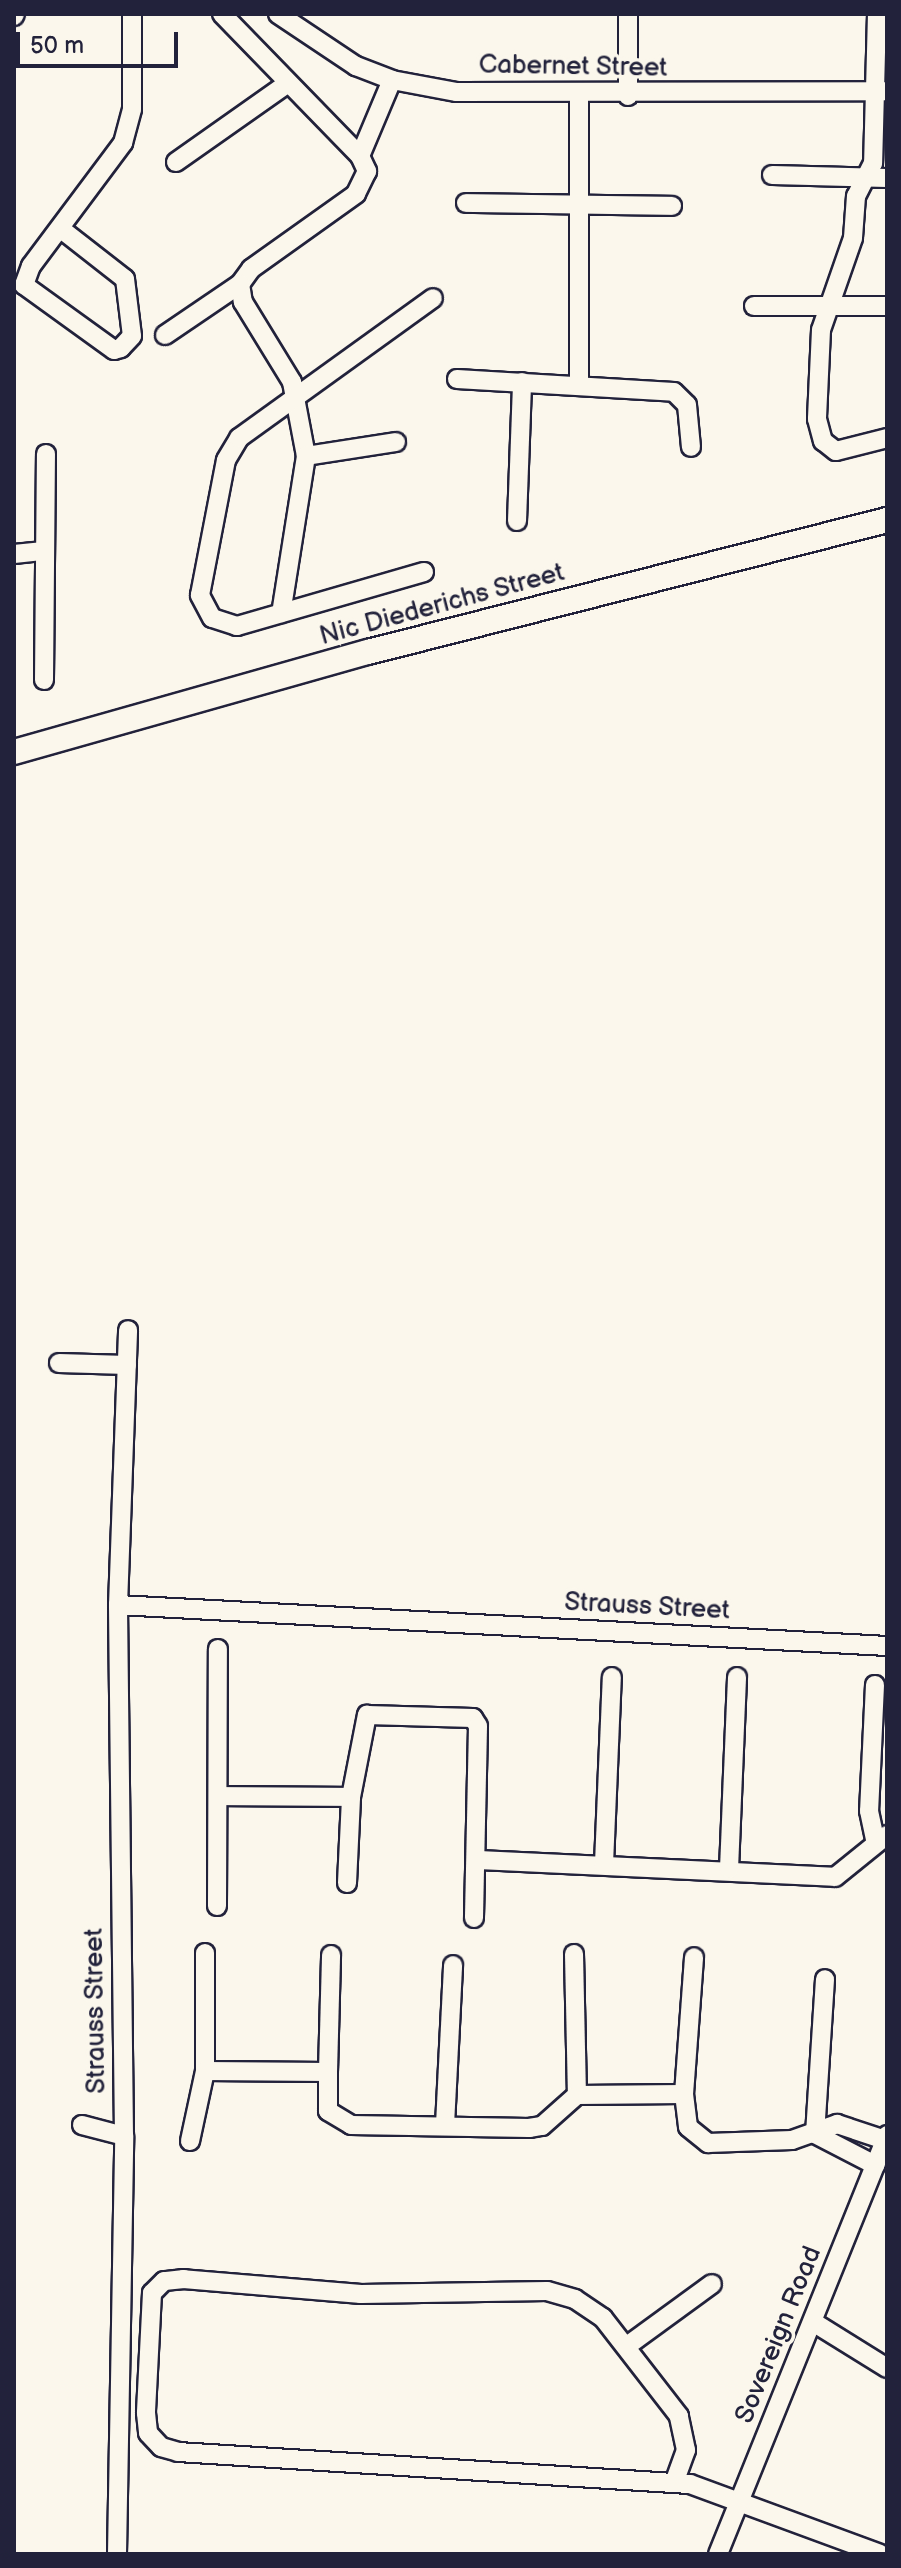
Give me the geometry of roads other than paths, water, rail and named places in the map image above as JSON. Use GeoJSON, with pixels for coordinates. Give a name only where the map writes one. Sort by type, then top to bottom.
{"type":"FeatureCollection","features":[{"type":"Feature","properties":{"kind":"street"},"geometry":{"type":"LineString","coordinates":[[61,229],[125,279],[132,336],[121,348],[114,350],[24,285],[61,229],[123,143],[132,109],[132,14]]}},
{"type":"Feature","properties":{"kind":"street"},"geometry":{"type":"LineString","coordinates":[[165,335],[240,284],[251,269],[356,194],[367,171],[360,156],[222,14]]}},
{"type":"Feature","properties":{"kind":"street","name":"Cabernet Street"},"geometry":{"type":"LineString","coordinates":[[278,14],[322,48],[392,80],[457,92],[628,96],[882,91]]}},
{"type":"Feature","properties":{"kind":"street"},"geometry":{"type":"LineString","coordinates":[[628,14],[628,96]]}},
{"type":"Feature","properties":{"kind":"street"},"geometry":{"type":"LineString","coordinates":[[877,14],[882,91],[873,163],[866,177],[831,306],[821,330],[817,419],[823,441],[842,451],[887,438]]}},
{"type":"Feature","properties":{"kind":"street"},"geometry":{"type":"LineString","coordinates":[[360,156],[392,80]]}},
{"type":"Feature","properties":{"kind":"street"},"geometry":{"type":"LineString","coordinates":[[176,162],[288,83]]}},
{"type":"Feature","properties":{"kind":"street"},"geometry":{"type":"LineString","coordinates":[[579,95],[579,385]]}},
{"type":"Feature","properties":{"kind":"street"},"geometry":{"type":"LineString","coordinates":[[772,175],[887,178]]}},
{"type":"Feature","properties":{"kind":"street"},"geometry":{"type":"LineString","coordinates":[[466,203],[672,206]]}},
{"type":"Feature","properties":{"kind":"street"},"geometry":{"type":"LineString","coordinates":[[240,284],[297,396],[306,456],[281,613]]}},
{"type":"Feature","properties":{"kind":"street"},"geometry":{"type":"LineString","coordinates":[[424,572],[281,613],[224,624],[212,618],[200,595],[231,449],[297,396],[433,298]]}},
{"type":"Feature","properties":{"kind":"street"},"geometry":{"type":"LineString","coordinates":[[754,306],[887,306]]}},
{"type":"Feature","properties":{"kind":"street"},"geometry":{"type":"LineString","coordinates":[[457,379],[674,392],[687,405],[691,447]]}},
{"type":"Feature","properties":{"kind":"street"},"geometry":{"type":"LineString","coordinates":[[517,521],[522,382]]}},
{"type":"Feature","properties":{"kind":"street"},"geometry":{"type":"LineString","coordinates":[[306,456],[331,457],[396,442]]}},
{"type":"Feature","properties":{"kind":"street"},"geometry":{"type":"LineString","coordinates":[[44,680],[46,454]]}},
{"type":"Feature","properties":{"kind":"street","name":"Nic Diederichs Street"},"geometry":{"type":"LineString","coordinates":[[14,752],[368,652],[887,520]]}},
{"type":"Feature","properties":{"kind":"street"},"geometry":{"type":"LineString","coordinates":[[14,554],[44,551]]}},
{"type":"Feature","properties":{"kind":"street","name":"Strauss Street"},"geometry":{"type":"LineString","coordinates":[[117,2554],[124,2136],[118,1605],[128,1330]]}},
{"type":"Feature","properties":{"kind":"street"},"geometry":{"type":"LineString","coordinates":[[59,1363],[127,1365]]}},
{"type":"Feature","properties":{"kind":"street","name":"Strauss Street"},"geometry":{"type":"LineString","coordinates":[[118,1605],[887,1646]]}},
{"type":"Feature","properties":{"kind":"street"},"geometry":{"type":"LineString","coordinates":[[217,1906],[218,1649]]}},
{"type":"Feature","properties":{"kind":"street"},"geometry":{"type":"LineString","coordinates":[[604,1864],[612,1677]]}},
{"type":"Feature","properties":{"kind":"street"},"geometry":{"type":"LineString","coordinates":[[729,1869],[737,1677]]}},
{"type":"Feature","properties":{"kind":"street"},"geometry":{"type":"LineString","coordinates":[[477,1860],[729,1869],[835,1877],[853,1867],[881,1837],[869,1811],[875,1685]]}},
{"type":"Feature","properties":{"kind":"street"},"geometry":{"type":"LineString","coordinates":[[347,1883],[351,1797],[367,1715],[473,1718],[478,1726],[474,1918]]}},
{"type":"Feature","properties":{"kind":"street"},"geometry":{"type":"LineString","coordinates":[[218,1796],[351,1797]]}},
{"type":"Feature","properties":{"kind":"street"},"geometry":{"type":"LineString","coordinates":[[190,2141],[205,2071],[205,1953]]}},
{"type":"Feature","properties":{"kind":"street"},"geometry":{"type":"LineString","coordinates":[[574,1954],[577,2095]]}},
{"type":"Feature","properties":{"kind":"street"},"geometry":{"type":"LineString","coordinates":[[331,1955],[325,2098],[335,2121],[542,2126],[577,2095],[684,2094]]}},
{"type":"Feature","properties":{"kind":"street"},"geometry":{"type":"LineString","coordinates":[[694,1957],[684,2094],[688,2127],[708,2143],[815,2134],[840,2124],[886,2137]]}},
{"type":"Feature","properties":{"kind":"street"},"geometry":{"type":"LineString","coordinates":[[445,2125],[453,1965]]}},
{"type":"Feature","properties":{"kind":"street"},"geometry":{"type":"LineString","coordinates":[[815,2134],[825,1979]]}},
{"type":"Feature","properties":{"kind":"street"},"geometry":{"type":"LineString","coordinates":[[205,2071],[328,2072]]}},
{"type":"Feature","properties":{"kind":"street"},"geometry":{"type":"LineString","coordinates":[[82,2125],[124,2136]]}},
{"type":"Feature","properties":{"kind":"street"},"geometry":{"type":"LineString","coordinates":[[815,2134],[875,2165]]}},
{"type":"Feature","properties":{"kind":"street","name":"Sovereign Road"},"geometry":{"type":"LineString","coordinates":[[718,2554],[886,2137]]}},
{"type":"Feature","properties":{"kind":"street"},"geometry":{"type":"LineString","coordinates":[[674,2483],[687,2433],[627,2346],[575,2299],[547,2291],[361,2294],[164,2281],[152,2293],[148,2433],[161,2447],[178,2452],[674,2483],[739,2497],[880,2554]]}},
{"type":"Feature","properties":{"kind":"street"},"geometry":{"type":"LineString","coordinates":[[627,2346],[712,2284]]}},
{"type":"Feature","properties":{"kind":"street"},"geometry":{"type":"LineString","coordinates":[[813,2322],[887,2368]]}}]}
